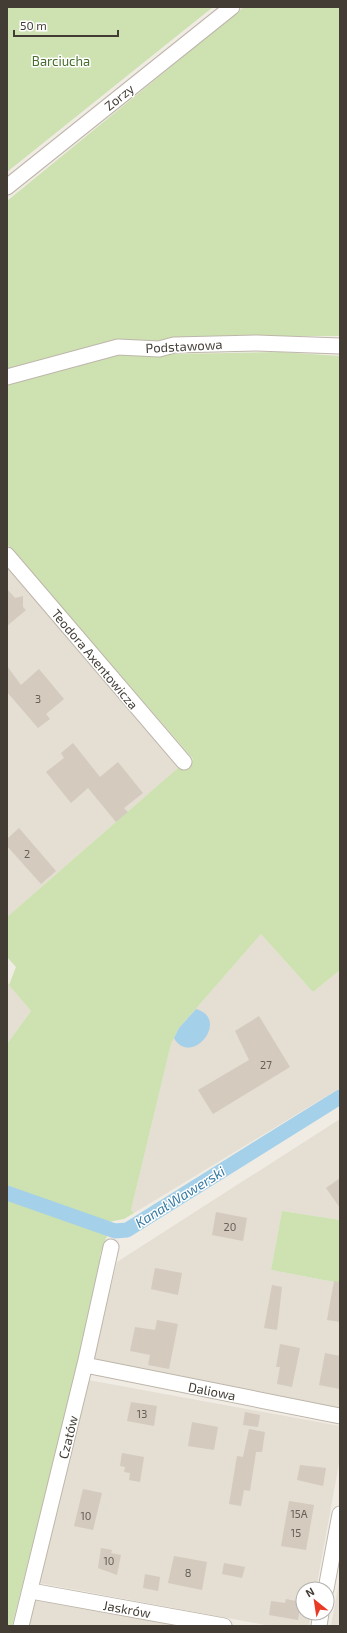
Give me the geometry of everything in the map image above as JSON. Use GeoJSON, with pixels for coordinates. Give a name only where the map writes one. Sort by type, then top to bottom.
{"type":"FeatureCollection","features":[{"type":"Feature","properties":{"kind":"street","name":"Zorzy"},"geometry":{"type":"LineString","coordinates":[[7,187],[232,7]]}},
{"type":"Feature","properties":{"kind":"street","name":"Podstawowa"},"geometry":{"type":"LineString","coordinates":[[7,377],[118,347],[160,349],[174,345],[257,342],[340,346]]}},
{"type":"Feature","properties":{"kind":"street","name":"Teodora Axentowicza"},"geometry":{"type":"LineString","coordinates":[[7,555],[184,762]]}},
{"type":"Feature","properties":{"kind":"street","name":"Czatów"},"geometry":{"type":"LineString","coordinates":[[21,1626],[85,1365],[110,1247]]}},
{"type":"Feature","properties":{"kind":"street","name":"Daliowa"},"geometry":{"type":"LineString","coordinates":[[85,1365],[340,1416]]}},
{"type":"Feature","properties":{"kind":"street"},"geometry":{"type":"LineString","coordinates":[[327,1581],[340,1514]]}},
{"type":"Feature","properties":{"kind":"street","name":"Jaskrów"},"geometry":{"type":"LineString","coordinates":[[30,1591],[224,1626]]}},
{"type":"Feature","properties":{"kind":"shaded area"},"geometry":{"type":"Polygon","coordinates":[[[7,567],[179,767],[7,917],[7,567]]]}},
{"type":"Feature","properties":{"kind":"shaded area"},"geometry":{"type":"Polygon","coordinates":[[[261,934],[313,992],[340,970],[340,1088],[134,1213],[131,1210],[171,1044],[179,1028],[261,934]]]}},
{"type":"Feature","properties":{"kind":"shaded area"},"geometry":{"type":"Polygon","coordinates":[[[7,982],[31,1011],[7,1044],[7,982]]]}},
{"type":"Feature","properties":{"kind":"shaded area"},"geometry":{"type":"Polygon","coordinates":[[[340,1119],[340,1220],[282,1211],[271,1270],[340,1283],[340,1410],[92,1363],[117,1262],[340,1119]]]}},
{"type":"Feature","properties":{"kind":"shaded area"},"geometry":{"type":"Polygon","coordinates":[[[88,1380],[340,1426],[340,1458],[317,1581],[295,1581],[295,1621],[310,1621],[309,1626],[271,1626],[39,1583],[88,1380]]]}},
{"type":"Feature","properties":{"kind":"shaded area"},"geometry":{"type":"Polygon","coordinates":[[[340,1576],[340,1626],[331,1626],[332,1621],[335,1621],[335,1604],[340,1576]]]}},
{"type":"Feature","properties":{"kind":"shaded area"},"geometry":{"type":"Polygon","coordinates":[[[35,1599],[180,1626],[28,1626],[35,1599]]]}},
{"type":"Feature","properties":{"kind":"green space","name":"Barciucha"},"geometry":{"type":"Polygon","coordinates":[[[7,7],[213,7],[7,172],[7,7]]]}},
{"type":"Feature","properties":{"kind":"green space"},"geometry":{"type":"Polygon","coordinates":[[[244,7],[340,7],[340,336],[273,336],[115,343],[7,372],[7,201],[244,7]]]}},
{"type":"Feature","properties":{"kind":"green space"},"geometry":{"type":"Polygon","coordinates":[[[280,352],[340,356],[340,970],[313,992],[261,934],[179,1028],[171,1044],[131,1210],[134,1213],[124,1219],[108,1222],[108,1233],[100,1255],[102,1269],[12,1626],[7,1626],[7,1044],[31,1011],[9,985],[16,967],[7,957],[7,917],[179,767],[193,759],[7,544],[7,382],[114,355],[280,352]]]}},
{"type":"Feature","properties":{"kind":"green space"},"geometry":{"type":"Polygon","coordinates":[[[282,1211],[340,1220],[340,1283],[271,1270],[282,1211]]]}},
{"type":"Feature","properties":{"kind":"water"},"geometry":{"type":"Polygon","coordinates":[[[196,1009],[206,1014],[210,1022],[209,1030],[198,1045],[190,1048],[181,1046],[174,1038],[179,1028],[196,1009]]]}},
{"type":"Feature","properties":{"kind":"building"},"geometry":{"type":"Polygon","coordinates":[[[7,589],[15,598],[23,596],[23,607],[26,610],[7,626],[7,589]]]}},
{"type":"Feature","properties":{"kind":"building"},"geometry":{"type":"Polygon","coordinates":[[[7,666],[21,685],[39,669],[64,699],[46,714],[50,719],[38,728],[7,692],[7,666]]]}},
{"type":"Feature","properties":{"kind":"building"},"geometry":{"type":"Polygon","coordinates":[[[73,743],[100,777],[118,762],[143,793],[124,808],[128,812],[116,822],[88,788],[71,803],[46,772],[64,758],[61,753],[73,743]]]}},
{"type":"Feature","properties":{"kind":"building"},"geometry":{"type":"Polygon","coordinates":[[[19,828],[56,871],[41,884],[7,846],[7,839],[19,828]]]}},
{"type":"Feature","properties":{"kind":"building"},"geometry":{"type":"Polygon","coordinates":[[[259,1016],[290,1067],[213,1114],[198,1090],[249,1060],[235,1031],[259,1016]]]}},
{"type":"Feature","properties":{"kind":"building"},"geometry":{"type":"Polygon","coordinates":[[[340,1178],[340,1208],[326,1188],[340,1178]]]}},
{"type":"Feature","properties":{"kind":"building"},"geometry":{"type":"Polygon","coordinates":[[[216,1212],[247,1218],[243,1241],[212,1235],[216,1212]]]}},
{"type":"Feature","properties":{"kind":"building"},"geometry":{"type":"Polygon","coordinates":[[[155,1268],[182,1273],[178,1295],[151,1289],[155,1268]]]}},
{"type":"Feature","properties":{"kind":"building"},"geometry":{"type":"Polygon","coordinates":[[[334,1281],[340,1282],[340,1322],[327,1320],[334,1281]]]}},
{"type":"Feature","properties":{"kind":"building"},"geometry":{"type":"Polygon","coordinates":[[[272,1285],[282,1287],[277,1330],[264,1328],[272,1285]]]}},
{"type":"Feature","properties":{"kind":"building"},"geometry":{"type":"Polygon","coordinates":[[[157,1320],[178,1324],[169,1369],[148,1365],[150,1355],[130,1351],[135,1327],[155,1330],[157,1320]]]}},
{"type":"Feature","properties":{"kind":"building"},"geometry":{"type":"Polygon","coordinates":[[[280,1344],[300,1348],[292,1387],[277,1384],[280,1367],[276,1367],[280,1344]]]}},
{"type":"Feature","properties":{"kind":"building"},"geometry":{"type":"Polygon","coordinates":[[[325,1353],[340,1356],[340,1389],[319,1385],[325,1353]]]}},
{"type":"Feature","properties":{"kind":"building"},"geometry":{"type":"Polygon","coordinates":[[[131,1402],[157,1406],[154,1426],[127,1421],[131,1402]]]}},
{"type":"Feature","properties":{"kind":"building"},"geometry":{"type":"Polygon","coordinates":[[[245,1412],[260,1415],[258,1427],[243,1425],[245,1412]]]}},
{"type":"Feature","properties":{"kind":"building"},"geometry":{"type":"Polygon","coordinates":[[[192,1422],[218,1427],[214,1450],[188,1446],[192,1422]]]}},
{"type":"Feature","properties":{"kind":"building"},"geometry":{"type":"Polygon","coordinates":[[[249,1429],[265,1432],[262,1452],[256,1452],[250,1491],[244,1490],[241,1506],[229,1504],[237,1456],[243,1457],[249,1429]]]}},
{"type":"Feature","properties":{"kind":"building"},"geometry":{"type":"Polygon","coordinates":[[[122,1453],[144,1457],[140,1482],[129,1480],[130,1473],[124,1472],[125,1467],[120,1466],[122,1453]]]}},
{"type":"Feature","properties":{"kind":"building"},"geometry":{"type":"Polygon","coordinates":[[[300,1465],[326,1468],[323,1486],[297,1480],[300,1465]]]}},
{"type":"Feature","properties":{"kind":"building"},"geometry":{"type":"Polygon","coordinates":[[[83,1489],[102,1493],[93,1530],[74,1526],[83,1489]]]}},
{"type":"Feature","properties":{"kind":"building"},"geometry":{"type":"Polygon","coordinates":[[[289,1501],[314,1505],[306,1550],[281,1546],[289,1501]]]}},
{"type":"Feature","properties":{"kind":"building"},"geometry":{"type":"Polygon","coordinates":[[[101,1548],[112,1550],[111,1553],[121,1555],[117,1575],[98,1568],[101,1548]]]}},
{"type":"Feature","properties":{"kind":"building"},"geometry":{"type":"Polygon","coordinates":[[[174,1556],[207,1562],[202,1590],[168,1583],[174,1556]]]}},
{"type":"Feature","properties":{"kind":"building"},"geometry":{"type":"Polygon","coordinates":[[[224,1563],[245,1567],[242,1578],[222,1574],[224,1563]]]}},
{"type":"Feature","properties":{"kind":"building"},"geometry":{"type":"Polygon","coordinates":[[[145,1574],[160,1577],[158,1591],[143,1588],[145,1574]]]}},
{"type":"Feature","properties":{"kind":"building"},"geometry":{"type":"Polygon","coordinates":[[[286,1599],[295,1601],[295,1619],[269,1615],[271,1601],[285,1603],[286,1599]]]}},
{"type":"Feature","properties":{"kind":"waterway","name":"Kanał Wawerski"},"geometry":{"type":"LineString","coordinates":[[7,1193],[115,1231],[127,1230],[340,1097]]}}]}
